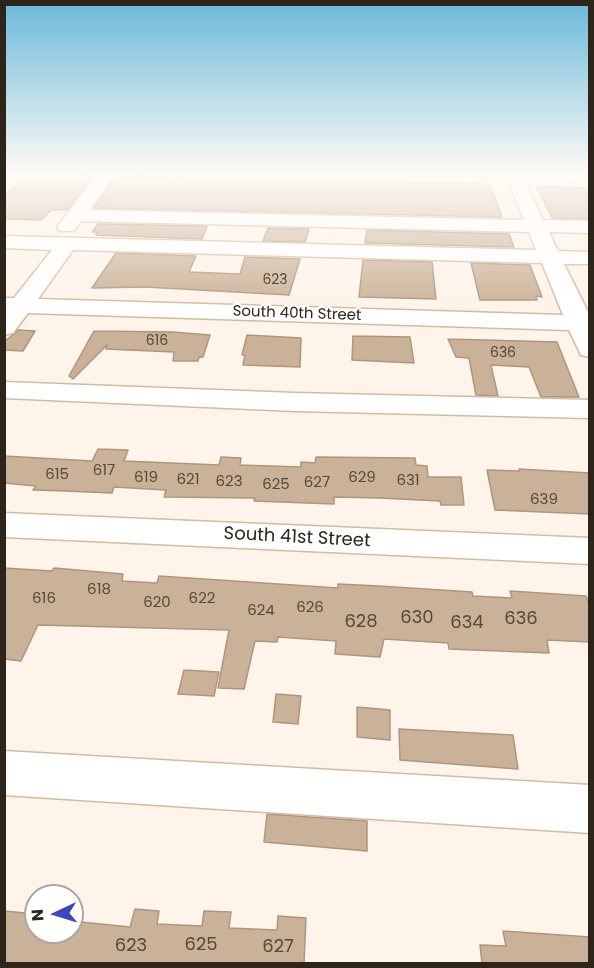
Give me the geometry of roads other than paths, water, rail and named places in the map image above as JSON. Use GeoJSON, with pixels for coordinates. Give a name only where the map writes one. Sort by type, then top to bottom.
{"type":"FeatureCollection","features":[{"type":"Feature","properties":{"kind":"street"},"geometry":{"type":"LineString","coordinates":[[4,328],[13,305],[61,243],[73,220]]}},
{"type":"Feature","properties":{"kind":"street"},"geometry":{"type":"LineString","coordinates":[[169,220],[543,241],[590,258]]}},
{"type":"Feature","properties":{"kind":"street"},"geometry":{"type":"LineString","coordinates":[[534,220],[584,322],[590,350]]}},
{"type":"Feature","properties":{"kind":"street"},"geometry":{"type":"LineString","coordinates":[[126,230],[543,241],[590,227]]}},
{"type":"Feature","properties":{"kind":"street"},"geometry":{"type":"LineString","coordinates":[[4,242],[590,241]]}},
{"type":"Feature","properties":{"kind":"street","name":"South 40th Street"},"geometry":{"type":"LineString","coordinates":[[13,305],[584,322]]}},
{"type":"Feature","properties":{"kind":"street"},"geometry":{"type":"LineString","coordinates":[[4,390],[296,402],[590,410]]}},
{"type":"Feature","properties":{"kind":"street","name":"South 41st Street"},"geometry":{"type":"LineString","coordinates":[[4,525],[590,551]]}},
{"type":"Feature","properties":{"kind":"street"},"geometry":{"type":"LineString","coordinates":[[4,773],[590,809]]}}]}
